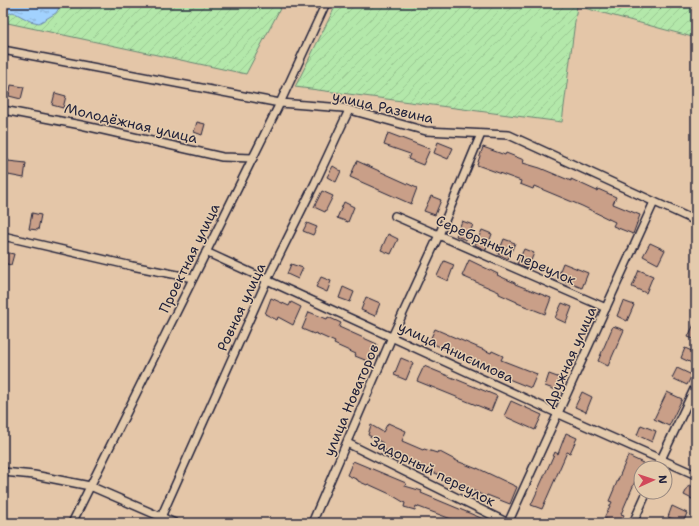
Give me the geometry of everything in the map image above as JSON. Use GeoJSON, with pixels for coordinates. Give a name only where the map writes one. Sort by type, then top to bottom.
{"type":"FeatureCollection","features":[{"type":"Feature","properties":{"kind":"street","name":"Проектная улица"},"geometry":{"type":"LineString","coordinates":[[72,523],[280,103],[326,3]]}},
{"type":"Feature","properties":{"kind":"street","name":"улица Развина"},"geometry":{"type":"LineString","coordinates":[[3,50],[280,103],[343,108],[426,132],[509,135],[696,221]]}},
{"type":"Feature","properties":{"kind":"street","name":"Молодёжная улица"},"geometry":{"type":"LineString","coordinates":[[3,110],[81,125],[222,157],[253,158]]}},
{"type":"Feature","properties":{"kind":"street","name":"Ровная улица"},"geometry":{"type":"LineString","coordinates":[[160,517],[267,280],[349,110]]}},
{"type":"Feature","properties":{"kind":"street","name":"улица Новаторов"},"geometry":{"type":"LineString","coordinates":[[312,523],[392,337],[439,235],[481,134]]}},
{"type":"Feature","properties":{"kind":"street","name":"Дружная улица"},"geometry":{"type":"LineString","coordinates":[[508,523],[559,414],[654,202]]}},
{"type":"Feature","properties":{"kind":"street","name":"Серебряный переулок"},"geometry":{"type":"LineString","coordinates":[[395,216],[606,308]]}},
{"type":"Feature","properties":{"kind":"street"},"geometry":{"type":"LineString","coordinates":[[3,236],[132,266],[193,278]]}},
{"type":"Feature","properties":{"kind":"street","name":"улица Анисимова"},"geometry":{"type":"LineString","coordinates":[[206,252],[559,414],[696,475]]}},
{"type":"Feature","properties":{"kind":"street"},"geometry":{"type":"LineString","coordinates":[[661,459],[696,385]]}},
{"type":"Feature","properties":{"kind":"street","name":"Задорный переулок"},"geometry":{"type":"LineString","coordinates":[[347,442],[508,523]]}},
{"type":"Feature","properties":{"kind":"street"},"geometry":{"type":"LineString","coordinates":[[3,472],[34,475],[90,486],[176,523]]}},
{"type":"Feature","properties":{"kind":"street"},"geometry":{"type":"LineString","coordinates":[[633,523],[643,500]]}},
{"type":"Feature","properties":{"kind":"green space"},"geometry":{"type":"Polygon","coordinates":[[[3,3],[283,3],[246,74],[3,22],[3,3]]]}},
{"type":"Feature","properties":{"kind":"green space"},"geometry":{"type":"Polygon","coordinates":[[[337,3],[696,3],[696,38],[577,6],[562,122],[295,87],[337,3]]]}},
{"type":"Feature","properties":{"kind":"water"},"geometry":{"type":"Polygon","coordinates":[[[3,3],[62,3],[56,13],[39,23],[30,21],[13,12],[3,16],[3,3]]]}},
{"type":"Feature","properties":{"kind":"building"},"geometry":{"type":"Polygon","coordinates":[[[11,85],[24,87],[21,99],[9,96],[11,85]]]}},
{"type":"Feature","properties":{"kind":"building"},"geometry":{"type":"Polygon","coordinates":[[[55,93],[66,96],[63,108],[52,105],[55,93]]]}},
{"type":"Feature","properties":{"kind":"building"},"geometry":{"type":"Polygon","coordinates":[[[197,122],[205,124],[202,135],[194,132],[197,122]]]}},
{"type":"Feature","properties":{"kind":"building"},"geometry":{"type":"Polygon","coordinates":[[[388,133],[430,149],[423,165],[408,159],[410,154],[384,145],[388,133]]]}},
{"type":"Feature","properties":{"kind":"building"},"geometry":{"type":"Polygon","coordinates":[[[438,142],[453,148],[448,159],[434,153],[438,142]]]}},
{"type":"Feature","properties":{"kind":"building"},"geometry":{"type":"Polygon","coordinates":[[[483,147],[505,155],[506,153],[524,160],[523,163],[540,168],[571,181],[571,179],[597,191],[598,189],[616,197],[613,204],[640,215],[633,234],[613,226],[615,222],[582,206],[534,186],[533,189],[520,184],[521,181],[477,165],[483,147]]]}},
{"type":"Feature","properties":{"kind":"building"},"geometry":{"type":"Polygon","coordinates":[[[3,158],[8,159],[8,161],[26,163],[24,178],[3,174],[3,158]]]}},
{"type":"Feature","properties":{"kind":"building"},"geometry":{"type":"Polygon","coordinates":[[[357,161],[417,188],[411,204],[350,177],[357,161]]]}},
{"type":"Feature","properties":{"kind":"building"},"geometry":{"type":"Polygon","coordinates":[[[333,166],[341,171],[336,182],[327,177],[333,166]]]}},
{"type":"Feature","properties":{"kind":"building"},"geometry":{"type":"Polygon","coordinates":[[[322,191],[333,196],[325,212],[314,207],[322,191]]]}},
{"type":"Feature","properties":{"kind":"building"},"geometry":{"type":"Polygon","coordinates":[[[431,196],[441,200],[435,215],[424,211],[431,196]]]}},
{"type":"Feature","properties":{"kind":"building"},"geometry":{"type":"Polygon","coordinates":[[[344,202],[354,207],[348,222],[337,218],[344,202]]]}},
{"type":"Feature","properties":{"kind":"building"},"geometry":{"type":"Polygon","coordinates":[[[32,213],[41,215],[38,230],[29,229],[32,213]]]}},
{"type":"Feature","properties":{"kind":"building"},"geometry":{"type":"Polygon","coordinates":[[[462,221],[473,225],[466,240],[456,236],[462,221]]]}},
{"type":"Feature","properties":{"kind":"building"},"geometry":{"type":"Polygon","coordinates":[[[307,223],[317,227],[313,235],[303,231],[307,223]]]}},
{"type":"Feature","properties":{"kind":"building"},"geometry":{"type":"Polygon","coordinates":[[[482,230],[492,234],[486,250],[475,245],[482,230]]]}},
{"type":"Feature","properties":{"kind":"building"},"geometry":{"type":"Polygon","coordinates":[[[388,234],[398,239],[391,254],[381,250],[388,234]]]}},
{"type":"Feature","properties":{"kind":"building"},"geometry":{"type":"Polygon","coordinates":[[[504,239],[515,243],[508,259],[498,254],[504,239]]]}},
{"type":"Feature","properties":{"kind":"building"},"geometry":{"type":"Polygon","coordinates":[[[650,243],[665,250],[658,264],[643,256],[650,243]]]}},
{"type":"Feature","properties":{"kind":"building"},"geometry":{"type":"Polygon","coordinates":[[[524,249],[534,253],[528,268],[517,264],[524,249]]]}},
{"type":"Feature","properties":{"kind":"building"},"geometry":{"type":"Polygon","coordinates":[[[4,252],[14,254],[11,265],[3,263],[4,252]]]}},
{"type":"Feature","properties":{"kind":"building"},"geometry":{"type":"Polygon","coordinates":[[[469,260],[515,284],[551,298],[545,314],[517,303],[499,294],[499,292],[462,276],[469,260]]]}},
{"type":"Feature","properties":{"kind":"building"},"geometry":{"type":"Polygon","coordinates":[[[444,261],[454,265],[448,281],[437,276],[444,261]]]}},
{"type":"Feature","properties":{"kind":"building"},"geometry":{"type":"Polygon","coordinates":[[[563,263],[588,273],[582,288],[557,278],[563,263]]]}},
{"type":"Feature","properties":{"kind":"building"},"geometry":{"type":"Polygon","coordinates":[[[291,264],[303,268],[298,279],[287,274],[291,264]]]}},
{"type":"Feature","properties":{"kind":"building"},"geometry":{"type":"Polygon","coordinates":[[[639,270],[653,276],[646,293],[632,287],[639,270]]]}},
{"type":"Feature","properties":{"kind":"building"},"geometry":{"type":"Polygon","coordinates":[[[321,277],[331,281],[327,292],[316,287],[321,277]]]}},
{"type":"Feature","properties":{"kind":"building"},"geometry":{"type":"Polygon","coordinates":[[[343,287],[354,292],[350,302],[339,298],[343,287]]]}},
{"type":"Feature","properties":{"kind":"building"},"geometry":{"type":"Polygon","coordinates":[[[366,297],[380,303],[375,316],[361,310],[366,297]]]}},
{"type":"Feature","properties":{"kind":"building"},"geometry":{"type":"Polygon","coordinates":[[[271,298],[289,306],[291,302],[301,307],[293,325],[278,317],[277,320],[265,314],[271,298]]]}},
{"type":"Feature","properties":{"kind":"building"},"geometry":{"type":"Polygon","coordinates":[[[623,301],[634,305],[627,321],[617,316],[623,301]]]}},
{"type":"Feature","properties":{"kind":"building"},"geometry":{"type":"Polygon","coordinates":[[[562,303],[572,307],[566,323],[555,318],[562,303]]]}},
{"type":"Feature","properties":{"kind":"building"},"geometry":{"type":"Polygon","coordinates":[[[309,312],[327,319],[328,317],[341,323],[339,327],[377,344],[370,362],[355,356],[356,354],[334,344],[335,342],[302,329],[309,312]]]}},
{"type":"Feature","properties":{"kind":"building"},"geometry":{"type":"Polygon","coordinates":[[[696,320],[696,340],[688,337],[696,320]]]}},
{"type":"Feature","properties":{"kind":"building"},"geometry":{"type":"Polygon","coordinates":[[[613,326],[624,330],[608,366],[598,361],[613,326]]]}},
{"type":"Feature","properties":{"kind":"building"},"geometry":{"type":"Polygon","coordinates":[[[435,329],[491,353],[492,351],[503,356],[501,360],[537,374],[531,388],[501,376],[502,374],[429,342],[435,329]]]}},
{"type":"Feature","properties":{"kind":"building"},"geometry":{"type":"Polygon","coordinates":[[[685,348],[696,353],[696,365],[681,358],[685,348]]]}},
{"type":"Feature","properties":{"kind":"building"},"geometry":{"type":"Polygon","coordinates":[[[401,358],[413,363],[406,380],[394,375],[401,358]]]}},
{"type":"Feature","properties":{"kind":"building"},"geometry":{"type":"Polygon","coordinates":[[[424,366],[497,396],[491,411],[417,381],[424,366]]]}},
{"type":"Feature","properties":{"kind":"building"},"geometry":{"type":"Polygon","coordinates":[[[677,368],[692,375],[687,385],[672,378],[677,368]]]}},
{"type":"Feature","properties":{"kind":"building"},"geometry":{"type":"Polygon","coordinates":[[[549,374],[560,378],[556,390],[545,386],[549,374]]]}},
{"type":"Feature","properties":{"kind":"building"},"geometry":{"type":"Polygon","coordinates":[[[582,392],[592,397],[586,412],[575,407],[582,392]]]}},
{"type":"Feature","properties":{"kind":"building"},"geometry":{"type":"Polygon","coordinates":[[[667,392],[682,399],[669,426],[654,419],[667,392]]]}},
{"type":"Feature","properties":{"kind":"building"},"geometry":{"type":"Polygon","coordinates":[[[511,401],[542,415],[535,430],[504,416],[511,401]]]}},
{"type":"Feature","properties":{"kind":"building"},"geometry":{"type":"Polygon","coordinates":[[[388,423],[406,431],[402,441],[423,450],[437,453],[438,451],[457,461],[477,468],[517,487],[510,504],[487,495],[486,497],[468,487],[380,448],[383,443],[368,435],[371,425],[383,432],[388,423]]]}},
{"type":"Feature","properties":{"kind":"building"},"geometry":{"type":"Polygon","coordinates":[[[641,425],[656,431],[652,442],[637,435],[641,425]]]}},
{"type":"Feature","properties":{"kind":"building"},"geometry":{"type":"Polygon","coordinates":[[[566,433],[577,438],[570,453],[567,452],[542,509],[531,505],[555,452],[558,454],[566,433]]]}},
{"type":"Feature","properties":{"kind":"building"},"geometry":{"type":"Polygon","coordinates":[[[628,456],[637,460],[633,460],[633,486],[621,514],[624,515],[620,523],[615,523],[604,518],[612,502],[609,501],[628,456]]]}},
{"type":"Feature","properties":{"kind":"building"},"geometry":{"type":"Polygon","coordinates":[[[353,461],[406,483],[405,486],[422,491],[421,493],[493,523],[462,523],[416,506],[415,510],[404,507],[405,503],[390,494],[347,475],[353,461]]]}},
{"type":"Feature","properties":{"kind":"building"},"geometry":{"type":"Polygon","coordinates":[[[689,485],[696,488],[696,501],[684,495],[689,485]]]}},
{"type":"Feature","properties":{"kind":"building"},"geometry":{"type":"Polygon","coordinates":[[[672,506],[687,513],[683,523],[668,517],[672,506]]]}}]}
